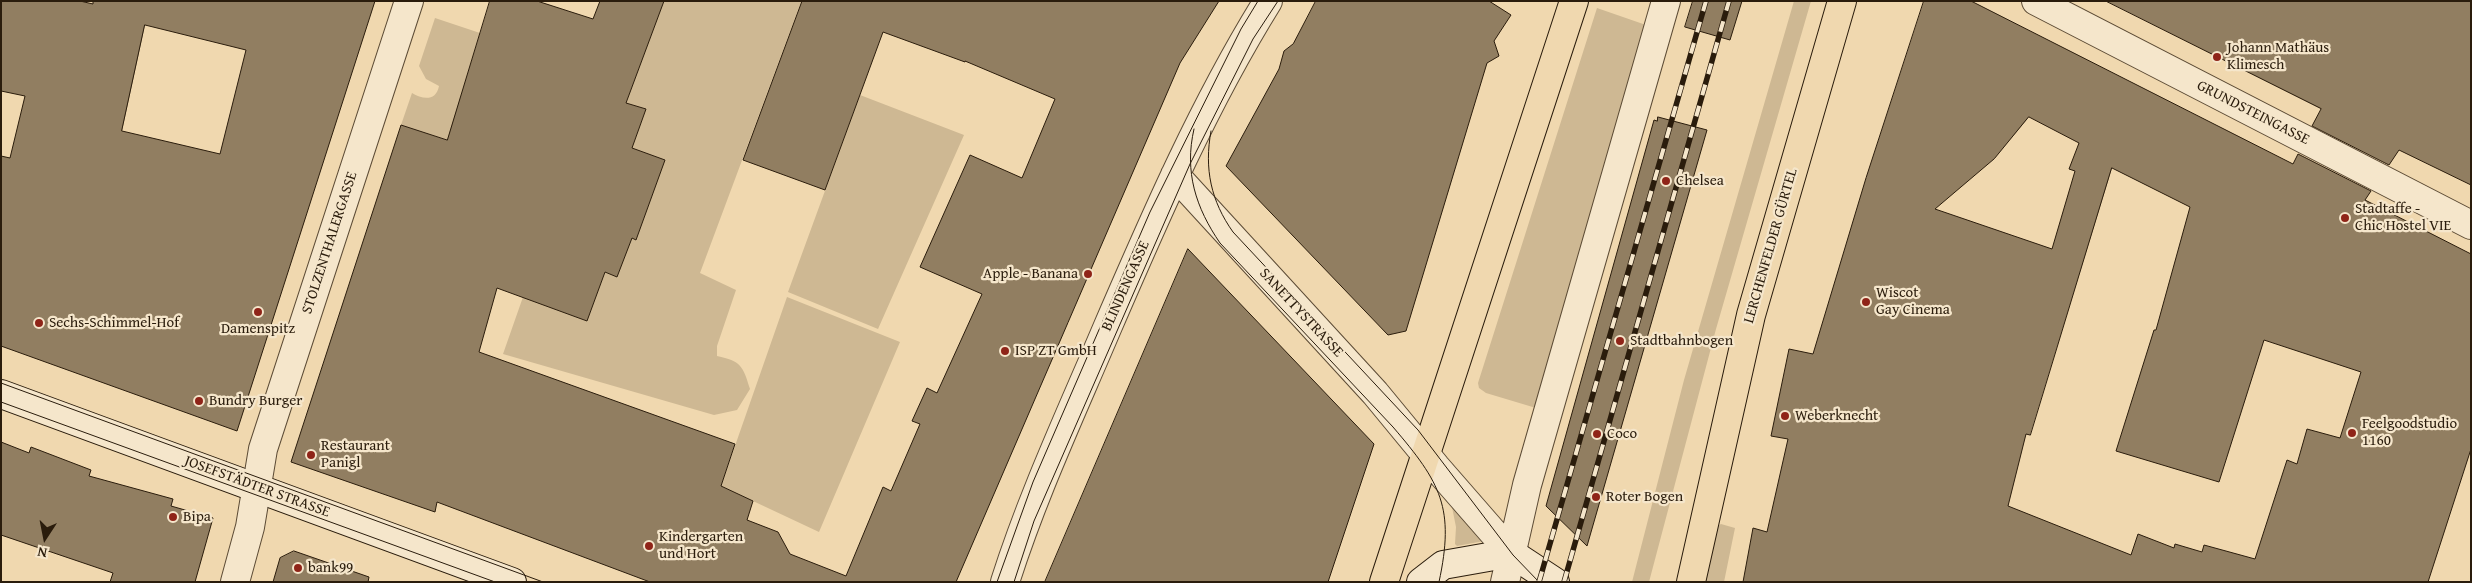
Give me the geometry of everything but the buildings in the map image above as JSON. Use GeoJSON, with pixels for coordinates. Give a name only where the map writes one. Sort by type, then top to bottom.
{"type":"FeatureCollection","features":[{"type":"Feature","properties":{"kind":"main road"},"geometry":{"type":"LineString","coordinates":[[1384,582],[1574,1]]}},
{"type":"Feature","properties":{"kind":"main road","name":"LERCHENFELDER GÜRTEL"},"geometry":{"type":"LineString","coordinates":[[1691,582],[1751,315],[1842,1]]}},
{"type":"Feature","properties":{"kind":"street","name":"STOLZENTHALERGASSE"},"geometry":{"type":"LineString","coordinates":[[234,582],[250,527],[262,449],[409,1]]}},
{"type":"Feature","properties":{"kind":"street","name":"BLINDENGASSE"},"geometry":{"type":"LineString","coordinates":[[1005,582],[1040,484],[1175,175],[1246,37],[1268,1]]}},
{"type":"Feature","properties":{"kind":"street"},"geometry":{"type":"LineString","coordinates":[[1505,582],[1527,486],[1666,1]]}},
{"type":"Feature","properties":{"kind":"street","name":"GRUNDSTEINGASSE"},"geometry":{"type":"LineString","coordinates":[[2036,1],[2471,225]]}},
{"type":"Feature","properties":{"kind":"street","name":"SANETTYSTRASSE"},"geometry":{"type":"LineString","coordinates":[[1175,175],[1375,393],[1425,453]]}},
{"type":"Feature","properties":{"kind":"street","name":"JOSEFSTÄDTER STRASSE"},"geometry":{"type":"LineString","coordinates":[[1,394],[256,486],[512,582]]}},
{"type":"Feature","properties":{"kind":"street"},"geometry":{"type":"LineString","coordinates":[[1425,453],[1512,553],[1555,582]]}},
{"type":"Feature","properties":{"kind":"street"},"geometry":{"type":"LineString","coordinates":[[1421,582],[1442,565],[1512,553]]}},
{"type":"Feature","properties":{"kind":"shaded area"},"geometry":{"type":"Polygon","coordinates":[[[664,1],[801,2],[700,273],[736,290],[717,346],[717,356],[731,360],[740,366],[750,389],[737,410],[714,415],[503,354],[523,297],[587,321],[605,272],[617,277],[632,238],[636,240],[665,160],[632,148],[646,109],[626,103],[664,1]]]}},
{"type":"Feature","properties":{"kind":"shaded area"},"geometry":{"type":"Polygon","coordinates":[[[1794,1],[1811,1],[1716,329],[1649,582],[1632,582],[1684,380],[1794,1]]]}},
{"type":"Feature","properties":{"kind":"shaded area"},"geometry":{"type":"Polygon","coordinates":[[[1597,8],[1646,25],[1536,408],[1486,393],[1479,388],[1478,383],[1597,8]]]}},
{"type":"Feature","properties":{"kind":"shaded area"},"geometry":{"type":"Polygon","coordinates":[[[435,18],[480,33],[447,140],[401,125],[412,93],[424,98],[432,97],[439,86],[426,79],[419,66],[435,18]]]}},
{"type":"Feature","properties":{"kind":"shaded area"},"geometry":{"type":"Polygon","coordinates":[[[860,95],[964,135],[878,329],[788,292],[860,95]]]}},
{"type":"Feature","properties":{"kind":"shaded area"},"geometry":{"type":"Polygon","coordinates":[[[787,297],[900,342],[819,532],[721,486],[787,297]]]}},
{"type":"Feature","properties":{"kind":"shaded area"},"geometry":{"type":"Polygon","coordinates":[[[1463,500],[1484,541],[1457,546],[1455,544],[1456,527],[1452,507],[1463,500]]]}},
{"type":"Feature","properties":{"kind":"shaded area"},"geometry":{"type":"Polygon","coordinates":[[[1721,524],[1735,528],[1724,582],[1705,582],[1717,526],[1721,524]]]}},
{"type":"Feature","properties":{"kind":"tram line"},"geometry":{"type":"LineString","coordinates":[[997,582],[1033,482],[1150,212],[1241,29],[1258,1]]}},
{"type":"Feature","properties":{"kind":"tram line"},"geometry":{"type":"LineString","coordinates":[[1014,582],[1034,521],[1190,164],[1253,39],[1278,1]]}},
{"type":"Feature","properties":{"kind":"tram line"},"geometry":{"type":"LineString","coordinates":[[1194,129],[1190,160],[1194,189],[1204,216],[1220,243],[1393,427],[1423,464],[1433,481],[1444,515],[1444,556],[1439,582]]}},
{"type":"Feature","properties":{"kind":"tram line"},"geometry":{"type":"LineString","coordinates":[[1211,131],[1208,158],[1211,184],[1219,208],[1233,232],[1418,430],[1513,555],[1539,582]]}},
{"type":"Feature","properties":{"kind":"tram line"},"geometry":{"type":"LineString","coordinates":[[1,383],[543,582]]}},
{"type":"Feature","properties":{"kind":"tram line"},"geometry":{"type":"LineString","coordinates":[[1,402],[495,582]]}},
{"type":"Feature","properties":{"kind":"railway"},"geometry":{"type":"LineString","coordinates":[[1539,582],[1706,1]]}},
{"type":"Feature","properties":{"kind":"railway"},"geometry":{"type":"LineString","coordinates":[[1564,582],[1729,1]]}},
{"type":"Feature","properties":{"kind":"place","name":"Johann Mathäus Klimesch"},"geometry":{"type":"Point","coordinates":[2217,57]}},
{"type":"Feature","properties":{"kind":"place","name":"Chelsea"},"geometry":{"type":"Point","coordinates":[1666,181]}},
{"type":"Feature","properties":{"kind":"place","name":"Stadtaffe - Chic Hostel VIE"},"geometry":{"type":"Point","coordinates":[2345,218]}},
{"type":"Feature","properties":{"kind":"place","name":"Apple - Banana"},"geometry":{"type":"Point","coordinates":[1088,274]}},
{"type":"Feature","properties":{"kind":"place","name":"Wiscot Gay Cinema"},"geometry":{"type":"Point","coordinates":[1866,302]}},
{"type":"Feature","properties":{"kind":"place","name":"Damenspitz"},"geometry":{"type":"Point","coordinates":[258,312]}},
{"type":"Feature","properties":{"kind":"place","name":"Sechs-Schimmel-Hof"},"geometry":{"type":"Point","coordinates":[39,323]}},
{"type":"Feature","properties":{"kind":"place","name":"Stadtbahnbogen"},"geometry":{"type":"Point","coordinates":[1620,341]}},
{"type":"Feature","properties":{"kind":"place","name":"ISP ZT GmbH"},"geometry":{"type":"Point","coordinates":[1005,351]}},
{"type":"Feature","properties":{"kind":"place","name":"Bundry Burger"},"geometry":{"type":"Point","coordinates":[199,401]}},
{"type":"Feature","properties":{"kind":"place","name":"Weberknecht"},"geometry":{"type":"Point","coordinates":[1785,416]}},
{"type":"Feature","properties":{"kind":"place","name":"Feelgoodstudio 1160"},"geometry":{"type":"Point","coordinates":[2352,433]}},
{"type":"Feature","properties":{"kind":"place","name":"Coco"},"geometry":{"type":"Point","coordinates":[1597,434]}},
{"type":"Feature","properties":{"kind":"place","name":"Restaurant Panigl"},"geometry":{"type":"Point","coordinates":[311,455]}},
{"type":"Feature","properties":{"kind":"place","name":"Roter Bogen"},"geometry":{"type":"Point","coordinates":[1596,497]}},
{"type":"Feature","properties":{"kind":"place","name":"Bipa"},"geometry":{"type":"Point","coordinates":[173,517]}},
{"type":"Feature","properties":{"kind":"place","name":"Kindergarten und Hort"},"geometry":{"type":"Point","coordinates":[649,546]}},
{"type":"Feature","properties":{"kind":"place","name":"bank99"},"geometry":{"type":"Point","coordinates":[298,568]}}]}
